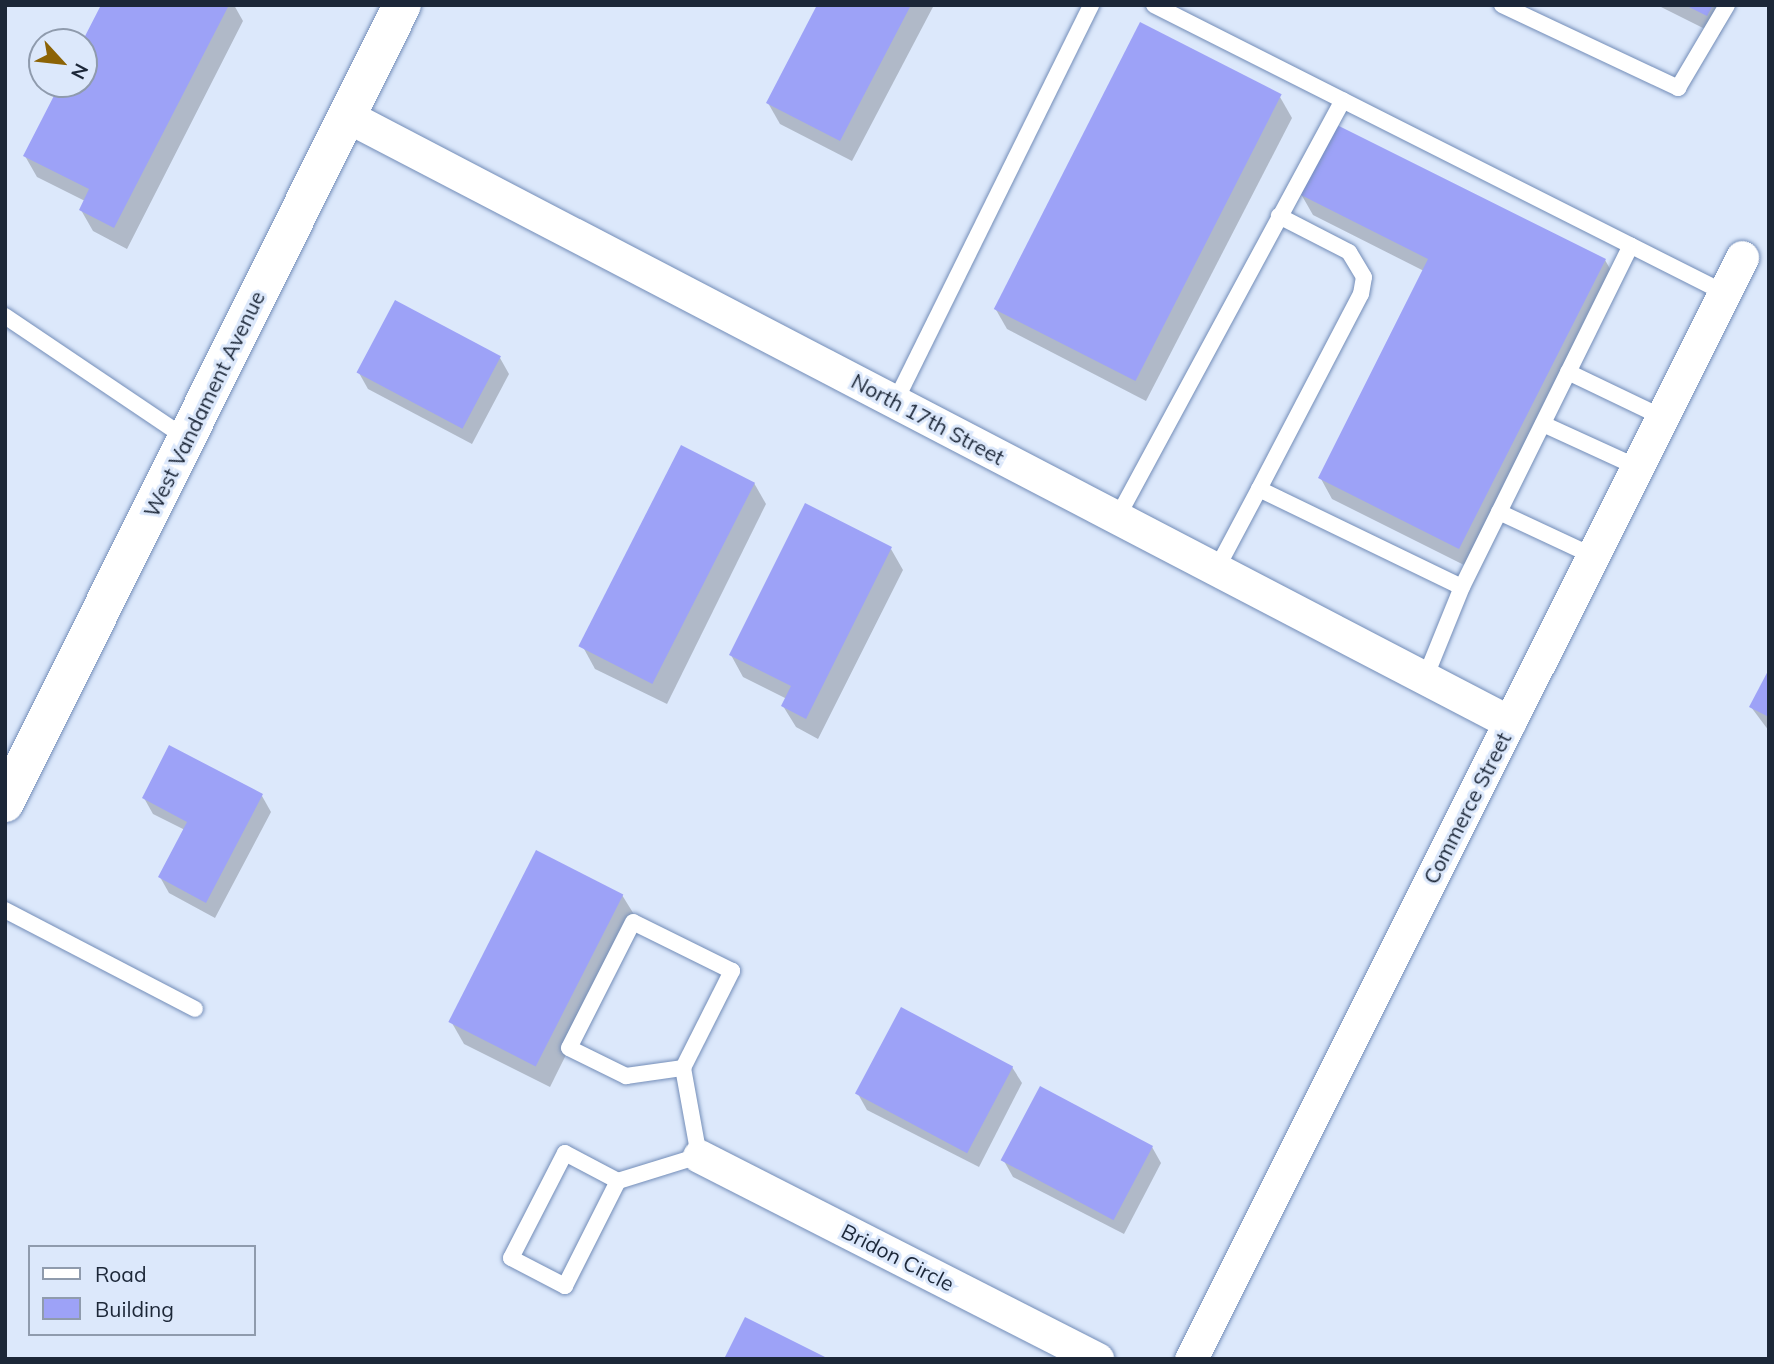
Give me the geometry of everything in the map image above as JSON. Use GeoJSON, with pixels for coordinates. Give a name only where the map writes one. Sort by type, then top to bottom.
{"type":"FeatureCollection","features":[{"type":"Feature","properties":{"kind":"street","name":"West Vandament Avenue"},"geometry":{"type":"LineString","coordinates":[[5,803],[402,5]]}},
{"type":"Feature","properties":{"kind":"street","name":"North 17th Street"},"geometry":{"type":"LineString","coordinates":[[347,116],[1509,722]]}},
{"type":"Feature","properties":{"kind":"street","name":"Commerce Street"},"geometry":{"type":"LineString","coordinates":[[1191,1359],[1742,257]]}},
{"type":"Feature","properties":{"kind":"street","name":"Bridon Circle"},"geometry":{"type":"LineString","coordinates":[[699,1156],[1097,1359]]}},
{"type":"Feature","properties":{"kind":"lane"},"geometry":{"type":"LineString","coordinates":[[895,402],[1091,5]]}},
{"type":"Feature","properties":{"kind":"lane"},"geometry":{"type":"LineString","coordinates":[[1154,5],[1725,293]]}},
{"type":"Feature","properties":{"kind":"lane"},"geometry":{"type":"LineString","coordinates":[[1502,5],[1678,88],[1727,5]]}},
{"type":"Feature","properties":{"kind":"lane"},"geometry":{"type":"LineString","coordinates":[[1117,517],[1343,100]]}},
{"type":"Feature","properties":{"kind":"lane"},"geometry":{"type":"LineString","coordinates":[[1216,569],[1361,294],[1364,276],[1349,252],[1279,216]]}},
{"type":"Feature","properties":{"kind":"lane"},"geometry":{"type":"LineString","coordinates":[[1425,678],[1462,587],[1630,245]]}},
{"type":"Feature","properties":{"kind":"lane"},"geometry":{"type":"LineString","coordinates":[[5,316],[187,439]]}},
{"type":"Feature","properties":{"kind":"lane"},"geometry":{"type":"LineString","coordinates":[[1568,372],[1662,417]]}},
{"type":"Feature","properties":{"kind":"lane"},"geometry":{"type":"LineString","coordinates":[[1543,424],[1637,467]]}},
{"type":"Feature","properties":{"kind":"lane"},"geometry":{"type":"LineString","coordinates":[[1259,489],[1462,587]]}},
{"type":"Feature","properties":{"kind":"lane"},"geometry":{"type":"LineString","coordinates":[[1499,512],[1593,556]]}},
{"type":"Feature","properties":{"kind":"lane"},"geometry":{"type":"LineString","coordinates":[[5,910],[195,1009]]}},
{"type":"Feature","properties":{"kind":"lane"},"geometry":{"type":"LineString","coordinates":[[618,1181],[565,1286],[510,1258],[565,1153],[618,1181],[699,1156],[683,1068],[732,971],[633,922],[569,1048],[626,1076],[683,1068]]}},
{"type":"Feature","properties":{"kind":"building"},"geometry":{"type":"Polygon","coordinates":[[[101,5],[229,5],[114,228],[79,210],[89,189],[23,156],[53,98],[98,98],[98,28],[89,28],[101,5]]]}},
{"type":"Feature","properties":{"kind":"building"},"geometry":{"type":"Polygon","coordinates":[[[817,5],[911,5],[840,141],[766,103],[817,5]]]}},
{"type":"Feature","properties":{"kind":"building"},"geometry":{"type":"Polygon","coordinates":[[[1685,5],[1713,5],[1707,16],[1685,5]]]}},
{"type":"Feature","properties":{"kind":"building"},"geometry":{"type":"Polygon","coordinates":[[[1140,22],[1282,94],[1135,381],[994,309],[1140,22]]]}},
{"type":"Feature","properties":{"kind":"building"},"geometry":{"type":"Polygon","coordinates":[[[1335,124],[1606,259],[1459,549],[1318,478],[1428,259],[1299,194],[1335,124]]]}},
{"type":"Feature","properties":{"kind":"building"},"geometry":{"type":"Polygon","coordinates":[[[395,300],[501,356],[462,429],[357,372],[395,300]]]}},
{"type":"Feature","properties":{"kind":"building"},"geometry":{"type":"Polygon","coordinates":[[[681,445],[755,483],[652,684],[578,646],[681,445]]]}},
{"type":"Feature","properties":{"kind":"building"},"geometry":{"type":"Polygon","coordinates":[[[805,503],[892,547],[806,719],[781,706],[791,686],[729,655],[805,503]]]}},
{"type":"Feature","properties":{"kind":"building"},"geometry":{"type":"Polygon","coordinates":[[[1769,669],[1769,717],[1749,707],[1769,669]]]}},
{"type":"Feature","properties":{"kind":"building"},"geometry":{"type":"Polygon","coordinates":[[[169,745],[263,794],[206,903],[158,877],[187,822],[142,798],[169,745]]]}},
{"type":"Feature","properties":{"kind":"building"},"geometry":{"type":"Polygon","coordinates":[[[536,850],[623,894],[536,1066],[448,1022],[536,850]]]}},
{"type":"Feature","properties":{"kind":"building"},"geometry":{"type":"Polygon","coordinates":[[[901,1007],[1013,1067],[967,1153],[855,1094],[901,1007]]]}},
{"type":"Feature","properties":{"kind":"building"},"geometry":{"type":"Polygon","coordinates":[[[1040,1086],[1153,1146],[1114,1220],[1001,1160],[1040,1086]]]}},
{"type":"Feature","properties":{"kind":"building"},"geometry":{"type":"Polygon","coordinates":[[[745,1317],[829,1359],[724,1359],[745,1317]]]}}]}
